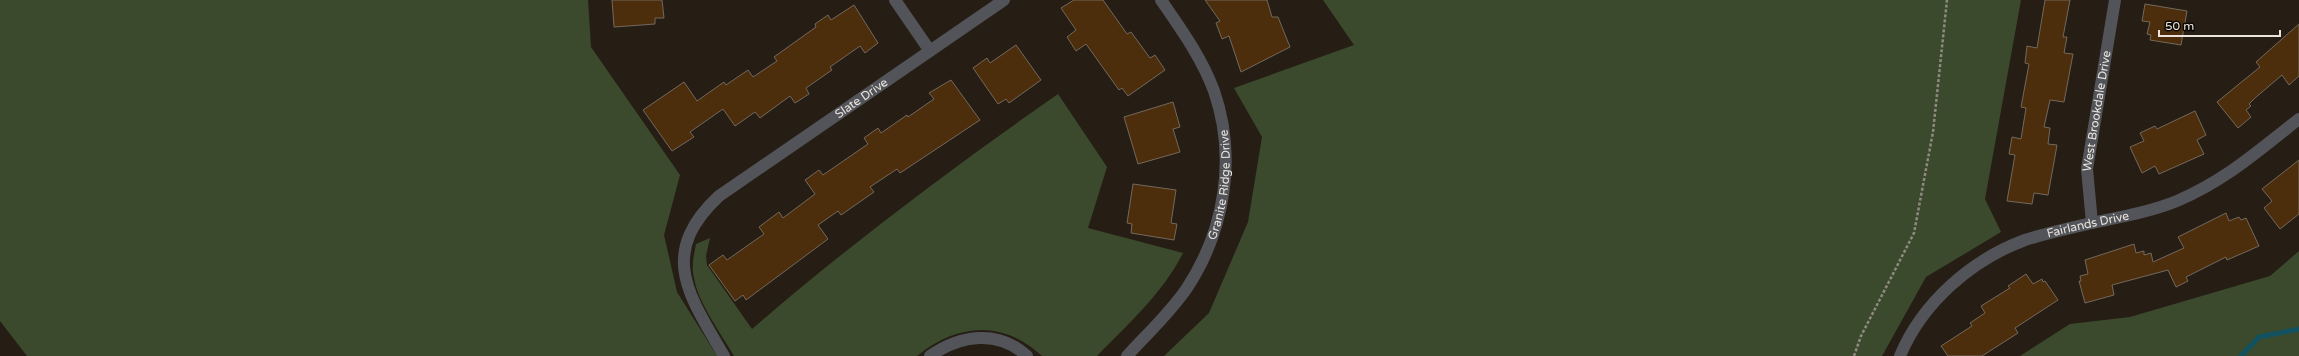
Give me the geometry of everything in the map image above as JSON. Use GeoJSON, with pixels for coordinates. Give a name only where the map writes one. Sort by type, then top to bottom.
{"type":"FeatureCollection","features":[{"type":"Feature","properties":{"kind":"street"},"geometry":{"type":"LineString","coordinates":[[895,0],[930,51]]}},
{"type":"Feature","properties":{"kind":"street","name":"Slate Drive"},"geometry":{"type":"LineString","coordinates":[[724,356],[688,290],[684,259],[691,231],[706,208],[719,196],[1004,0]]}},
{"type":"Feature","properties":{"kind":"street","name":"Granite Ridge Drive"},"geometry":{"type":"LineString","coordinates":[[1127,356],[1170,310],[1187,288],[1201,263],[1215,232],[1222,203],[1226,175],[1226,146],[1221,115],[1214,91],[1184,33],[1161,0]]}},
{"type":"Feature","properties":{"kind":"street","name":"West Brookdale Drive"},"geometry":{"type":"LineString","coordinates":[[2092,223],[2087,185],[2087,162],[2115,0]]}},
{"type":"Feature","properties":{"kind":"street","name":"Fairlands Drive"},"geometry":{"type":"LineString","coordinates":[[1900,356],[1907,339],[1924,314],[1946,290],[1971,269],[2025,241],[2092,223],[2149,210],[2204,189],[2224,178],[2299,119]]}},
{"type":"Feature","properties":{"kind":"street"},"geometry":{"type":"LineString","coordinates":[[930,356],[958,341],[975,338],[991,338],[1008,342],[1027,356]]}},
{"type":"Feature","properties":{"kind":"path"},"geometry":{"type":"LineString","coordinates":[[1854,356],[1861,336],[1914,233],[1933,132],[1947,0]]}},
{"type":"Feature","properties":{"kind":"green space"},"geometry":{"type":"Polygon","coordinates":[[[0,0],[588,0],[591,47],[680,175],[664,235],[677,292],[717,356],[27,356],[0,321],[0,0]]]}},
{"type":"Feature","properties":{"kind":"green space"},"geometry":{"type":"Polygon","coordinates":[[[1323,0],[2021,0],[1985,199],[2001,232],[1926,277],[1882,356],[1164,356],[1209,313],[1248,222],[1262,137],[1234,88],[1354,45],[1323,0]]]}},
{"type":"Feature","properties":{"kind":"green space"},"geometry":{"type":"Polygon","coordinates":[[[1058,94],[1107,167],[1088,228],[1183,253],[1175,268],[1155,295],[1133,320],[1097,356],[1042,356],[1027,344],[1012,336],[996,331],[980,330],[964,332],[948,337],[917,356],[734,356],[705,308],[696,288],[693,261],[696,244],[710,238],[706,256],[707,265],[752,329],[863,237],[979,150],[1058,94]]]}},
{"type":"Feature","properties":{"kind":"green space"},"geometry":{"type":"Polygon","coordinates":[[[2299,251],[2299,356],[2020,356],[2070,324],[2130,317],[2270,276],[2299,251]]]}},
{"type":"Feature","properties":{"kind":"building"},"geometry":{"type":"Polygon","coordinates":[[[612,0],[662,0],[664,18],[655,18],[655,24],[614,27],[612,0]]]}},
{"type":"Feature","properties":{"kind":"building"},"geometry":{"type":"Polygon","coordinates":[[[1074,0],[1103,0],[1127,34],[1131,32],[1150,58],[1155,55],[1165,70],[1128,96],[1122,88],[1119,90],[1086,44],[1076,51],[1067,37],[1076,30],[1061,8],[1074,0]]]}},
{"type":"Feature","properties":{"kind":"building"},"geometry":{"type":"Polygon","coordinates":[[[1205,0],[1267,0],[1272,17],[1278,17],[1290,47],[1241,72],[1229,36],[1222,39],[1216,23],[1220,21],[1205,0]]]}},
{"type":"Feature","properties":{"kind":"building"},"geometry":{"type":"Polygon","coordinates":[[[2045,0],[2070,0],[2063,37],[2067,37],[2064,53],[2073,54],[2064,102],[2050,100],[2044,127],[2050,128],[2048,144],[2057,145],[2048,195],[2034,193],[2032,204],[2007,201],[2015,155],[2009,154],[2012,137],[2021,139],[2026,108],[2021,107],[2029,64],[2025,63],[2027,46],[2037,48],[2045,0]]]}},
{"type":"Feature","properties":{"kind":"building"},"geometry":{"type":"Polygon","coordinates":[[[2145,4],[2187,11],[2181,45],[2150,40],[2151,35],[2147,34],[2150,22],[2142,21],[2145,4]]]}},
{"type":"Feature","properties":{"kind":"building"},"geometry":{"type":"Polygon","coordinates":[[[854,5],[878,43],[865,53],[860,46],[830,67],[832,70],[806,88],[809,94],[795,103],[790,96],[760,118],[755,112],[735,126],[723,109],[690,132],[694,137],[672,151],[643,110],[684,82],[697,101],[724,82],[726,85],[748,70],[753,77],[777,61],[774,57],[816,27],[815,24],[828,15],[831,20],[854,5]]]}},
{"type":"Feature","properties":{"kind":"building"},"geometry":{"type":"Polygon","coordinates":[[[2299,24],[2299,76],[2289,85],[2282,75],[2255,98],[2249,104],[2251,106],[2246,110],[2251,117],[2238,128],[2217,102],[2260,67],[2256,62],[2299,24]]]}},
{"type":"Feature","properties":{"kind":"building"},"geometry":{"type":"Polygon","coordinates":[[[1016,45],[1041,80],[1009,103],[1006,99],[998,104],[973,68],[987,58],[990,63],[1016,45]]]}},
{"type":"Feature","properties":{"kind":"building"},"geometry":{"type":"Polygon","coordinates":[[[951,80],[980,120],[900,173],[897,169],[870,187],[874,192],[841,215],[838,211],[818,225],[828,239],[746,300],[743,295],[735,301],[709,265],[723,255],[727,260],[764,234],[759,227],[779,212],[783,218],[815,194],[805,180],[819,170],[823,175],[868,144],[864,138],[878,128],[881,133],[907,115],[908,117],[934,99],[929,93],[951,80]]]}},
{"type":"Feature","properties":{"kind":"building"},"geometry":{"type":"Polygon","coordinates":[[[1173,102],[1180,127],[1173,129],[1180,152],[1138,164],[1124,117],[1173,102]]]}},
{"type":"Feature","properties":{"kind":"building"},"geometry":{"type":"Polygon","coordinates":[[[2195,111],[2206,135],[2197,140],[2204,154],[2159,174],[2155,166],[2142,173],[2130,147],[2144,141],[2140,133],[2155,126],[2157,129],[2195,111]]]}},
{"type":"Feature","properties":{"kind":"building"},"geometry":{"type":"Polygon","coordinates":[[[2299,160],[2299,214],[2280,229],[2264,208],[2272,201],[2262,189],[2299,160]]]}},
{"type":"Feature","properties":{"kind":"building"},"geometry":{"type":"Polygon","coordinates":[[[1133,184],[1176,190],[1171,223],[1177,224],[1174,240],[1131,233],[1132,224],[1127,223],[1133,184]]]}},
{"type":"Feature","properties":{"kind":"building"},"geometry":{"type":"Polygon","coordinates":[[[2226,213],[2229,221],[2239,217],[2241,220],[2246,218],[2259,246],[2227,260],[2226,257],[2186,277],[2188,281],[2176,287],[2168,270],[2112,285],[2114,295],[2085,303],[2079,281],[2081,281],[2080,276],[2088,274],[2085,260],[2134,244],[2136,253],[2144,251],[2144,255],[2151,253],[2153,262],[2184,248],[2178,237],[2226,213]]]}},
{"type":"Feature","properties":{"kind":"building"},"geometry":{"type":"Polygon","coordinates":[[[2026,274],[2033,284],[2042,279],[2043,282],[2045,281],[2058,300],[2015,328],[2018,333],[1982,356],[1948,356],[1941,346],[1972,326],[1970,323],[1985,313],[1981,306],[2010,288],[2008,286],[2026,274]]]}},
{"type":"Feature","properties":{"kind":"waterway"},"geometry":{"type":"LineString","coordinates":[[2241,356],[2259,337],[2299,329]]}}]}
